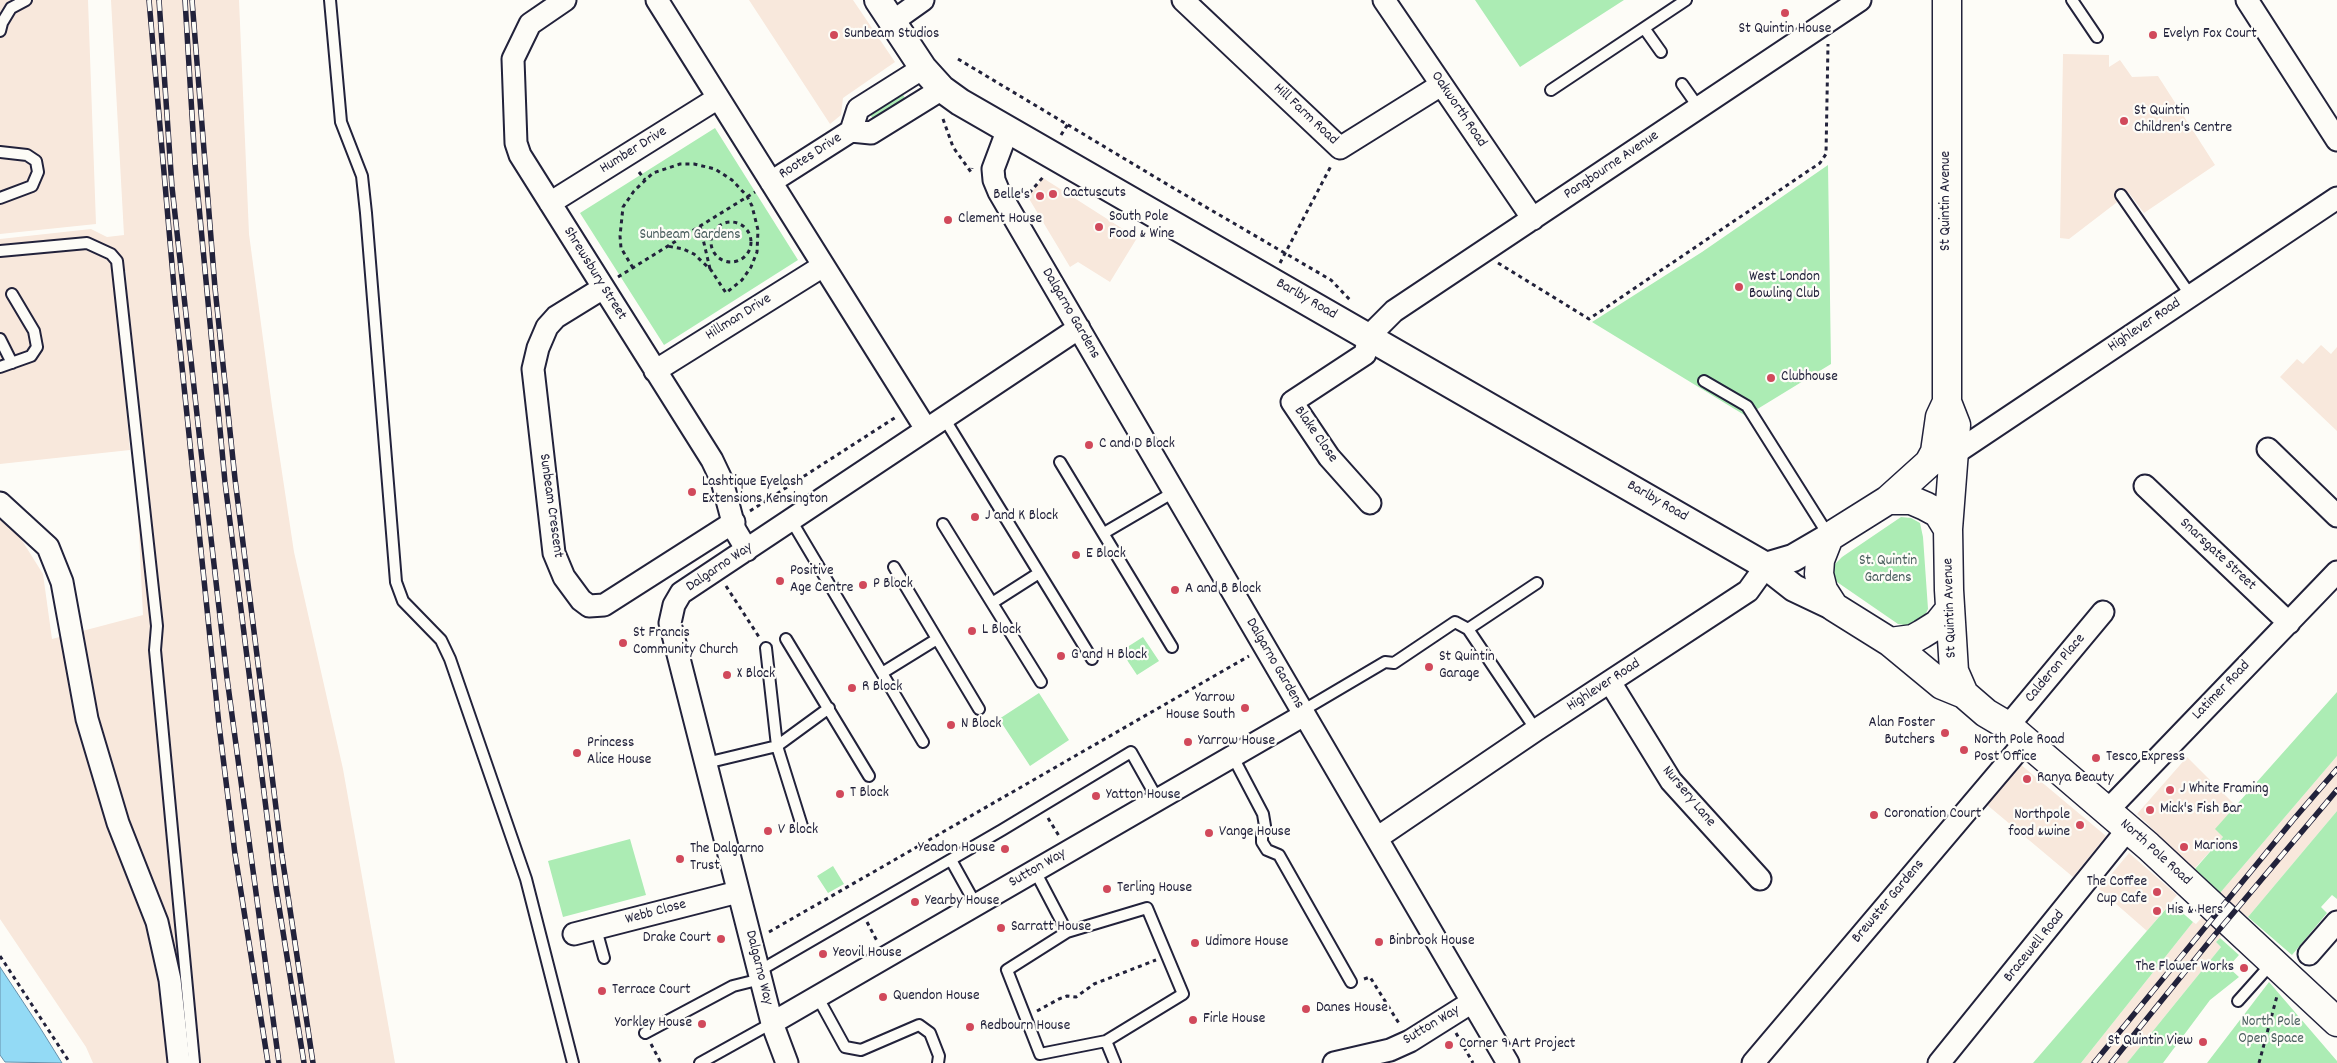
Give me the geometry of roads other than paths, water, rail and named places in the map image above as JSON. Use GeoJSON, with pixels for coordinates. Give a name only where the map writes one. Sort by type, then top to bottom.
{"type":"FeatureCollection","features":[{"type":"Feature","properties":{"kind":"main road","name":"St Quintin Avenue"},"geometry":{"type":"LineString","coordinates":[[1947,0],[1947,402],[1956,425],[1948,529],[1954,671],[1964,694]]}},
{"type":"Feature","properties":{"kind":"main road","name":"St Quintin Avenue"},"geometry":{"type":"LineString","coordinates":[[1888,500],[1929,463],[1935,452],[1940,417],[1947,402]]}},
{"type":"Feature","properties":{"kind":"main road"},"geometry":{"type":"LineString","coordinates":[[1948,529],[1938,513],[1925,506],[1912,500],[1888,500],[1829,537],[1820,560],[1819,574],[1823,590],[1834,607],[1890,642],[1942,685],[1964,694]]}},
{"type":"Feature","properties":{"kind":"main road"},"geometry":{"type":"LineString","coordinates":[[1890,642],[1913,639],[1938,624],[1950,609]]}},
{"type":"Feature","properties":{"kind":"main road","name":"North Pole Road"},"geometry":{"type":"LineString","coordinates":[[1964,694],[1986,713],[2017,734],[2128,829],[2337,1022]]}},
{"type":"Feature","properties":{"kind":"street","name":"Shrewsbury Street"},"geometry":{"type":"LineString","coordinates":[[565,0],[530,24],[513,59],[516,143],[520,155],[550,203],[609,284],[655,370],[712,460],[739,518],[735,530],[746,550]]}},
{"type":"Feature","properties":{"kind":"street"},"geometry":{"type":"LineString","coordinates":[[657,0],[718,98],[764,186],[823,266],[926,429]]}},
{"type":"Feature","properties":{"kind":"street","name":"Barlby Road"},"geometry":{"type":"LineString","coordinates":[[878,0],[923,68],[942,89],[1008,129],[1766,566]]}},
{"type":"Feature","properties":{"kind":"street"},"geometry":{"type":"LineString","coordinates":[[892,22],[923,0]]}},
{"type":"Feature","properties":{"kind":"street","name":"Hill Farm Road"},"geometry":{"type":"LineString","coordinates":[[1183,0],[1340,148],[1441,85]]}},
{"type":"Feature","properties":{"kind":"street","name":"Oakworth Road"},"geometry":{"type":"LineString","coordinates":[[1384,0],[1533,220]]}},
{"type":"Feature","properties":{"kind":"street","name":"Pangbourne Avenue"},"geometry":{"type":"LineString","coordinates":[[1368,336],[1394,311],[1860,0]]}},
{"type":"Feature","properties":{"kind":"street"},"geometry":{"type":"LineString","coordinates":[[2247,0],[2337,140]]}},
{"type":"Feature","properties":{"kind":"street","name":"Rootes Drive"},"geometry":{"type":"LineString","coordinates":[[851,131],[858,109],[923,68]]}},
{"type":"Feature","properties":{"kind":"street","name":"Rootes Drive"},"geometry":{"type":"LineString","coordinates":[[764,186],[851,131],[871,133],[942,89]]}},
{"type":"Feature","properties":{"kind":"street","name":"Humber Drive"},"geometry":{"type":"LineString","coordinates":[[550,203],[718,98]]}},
{"type":"Feature","properties":{"kind":"street","name":"Dalgarno Gardens"},"geometry":{"type":"LineString","coordinates":[[1008,129],[993,169],[994,180],[1264,648],[1508,1063]]}},
{"type":"Feature","properties":{"kind":"street","name":"Highlever Road"},"geometry":{"type":"LineString","coordinates":[[1954,454],[2337,198]]}},
{"type":"Feature","properties":{"kind":"street","name":"Hillman Drive"},"geometry":{"type":"LineString","coordinates":[[655,370],[823,266]]}},
{"type":"Feature","properties":{"kind":"street","name":"Sunbeam Crescent"},"geometry":{"type":"LineString","coordinates":[[609,284],[556,317],[547,328],[538,348],[533,369],[554,553],[564,576],[581,600],[589,606],[604,604],[739,518]]}},
{"type":"Feature","properties":{"kind":"street","name":"Dalgarno Way"},"geometry":{"type":"LineString","coordinates":[[772,1023],[670,623],[674,605],[680,593],[1079,328]]}},
{"type":"Feature","properties":{"kind":"street","name":"Blake Close"},"geometry":{"type":"LineString","coordinates":[[1368,336],[1365,354],[1292,402],[1328,457],[1370,503]]}},
{"type":"Feature","properties":{"kind":"street"},"geometry":{"type":"LineString","coordinates":[[2268,449],[2337,516]]}},
{"type":"Feature","properties":{"kind":"street","name":"Snarsgate Street"},"geometry":{"type":"LineString","coordinates":[[2145,486],[2289,623]]}},
{"type":"Feature","properties":{"kind":"street"},"geometry":{"type":"LineString","coordinates":[[0,503],[48,547],[62,582],[87,719],[118,823],[157,922],[186,1062]]}},
{"type":"Feature","properties":{"kind":"street"},"geometry":{"type":"LineString","coordinates":[[1766,566],[1793,558],[1829,537]]}},
{"type":"Feature","properties":{"kind":"street"},"geometry":{"type":"LineString","coordinates":[[1766,566],[1794,588],[1834,607]]}},
{"type":"Feature","properties":{"kind":"street","name":"Highlever Road"},"geometry":{"type":"LineString","coordinates":[[1377,838],[1536,730],[1748,592],[1766,566]]}},
{"type":"Feature","properties":{"kind":"street","name":"Latimer Road"},"geometry":{"type":"LineString","coordinates":[[2107,811],[2337,572]]}},
{"type":"Feature","properties":{"kind":"street","name":"Calderon Place"},"geometry":{"type":"LineString","coordinates":[[2017,734],[2103,612]]}},
{"type":"Feature","properties":{"kind":"street","name":"Nursery Lane"},"geometry":{"type":"LineString","coordinates":[[1610,682],[1671,781],[1760,879]]}},
{"type":"Feature","properties":{"kind":"street","name":"Sutton Way"},"geometry":{"type":"LineString","coordinates":[[772,1023],[1232,757],[1303,713]]}},
{"type":"Feature","properties":{"kind":"street","name":"Brewster Gardens"},"geometry":{"type":"LineString","coordinates":[[1753,1063],[2017,734]]}},
{"type":"Feature","properties":{"kind":"street","name":"Bracewell Road"},"geometry":{"type":"LineString","coordinates":[[1940,1063],[2128,829]]}},
{"type":"Feature","properties":{"kind":"street","name":"Webb Close"},"geometry":{"type":"LineString","coordinates":[[574,934],[738,892]]}},
{"type":"Feature","properties":{"kind":"street"},"geometry":{"type":"LineString","coordinates":[[2309,954],[2337,922]]}},
{"type":"Feature","properties":{"kind":"street","name":"Sutton Way"},"geometry":{"type":"LineString","coordinates":[[1334,1063],[1390,1050],[1410,1041],[1472,1002]]}},
{"type":"Feature","properties":{"kind":"street"},"geometry":{"type":"LineString","coordinates":[[772,1023],[787,1063]]}},
{"type":"Feature","properties":{"kind":"lane"},"geometry":{"type":"LineString","coordinates":[[0,31],[2,23],[11,8],[26,0]]}},
{"type":"Feature","properties":{"kind":"lane"},"geometry":{"type":"LineString","coordinates":[[330,0],[341,122],[362,176],[396,582],[403,601],[441,640],[450,659],[526,879],[573,1063]]}},
{"type":"Feature","properties":{"kind":"lane"},"geometry":{"type":"LineString","coordinates":[[1551,90],[1686,0]]}},
{"type":"Feature","properties":{"kind":"lane"},"geometry":{"type":"LineString","coordinates":[[2072,0],[2097,37]]}},
{"type":"Feature","properties":{"kind":"lane"},"geometry":{"type":"LineString","coordinates":[[1644,28],[1661,52]]}},
{"type":"Feature","properties":{"kind":"lane"},"geometry":{"type":"LineString","coordinates":[[1682,84],[1699,108]]}},
{"type":"Feature","properties":{"kind":"lane"},"geometry":{"type":"LineString","coordinates":[[0,152],[27,155],[36,161],[38,172],[32,186],[0,198]]}},
{"type":"Feature","properties":{"kind":"lane"},"geometry":{"type":"LineString","coordinates":[[2121,195],[2191,296]]}},
{"type":"Feature","properties":{"kind":"lane"},"geometry":{"type":"LineString","coordinates":[[0,251],[87,243],[112,254],[117,261],[158,626],[155,650],[186,1062]]}},
{"type":"Feature","properties":{"kind":"lane"},"geometry":{"type":"LineString","coordinates":[[0,367],[31,356],[37,347],[34,331],[12,294]]}},
{"type":"Feature","properties":{"kind":"lane"},"geometry":{"type":"LineString","coordinates":[[0,339],[12,363]]}},
{"type":"Feature","properties":{"kind":"lane"},"geometry":{"type":"LineString","coordinates":[[1704,380],[1747,406],[1829,537]]}},
{"type":"Feature","properties":{"kind":"lane"},"geometry":{"type":"LineString","coordinates":[[944,418],[1092,659]]}},
{"type":"Feature","properties":{"kind":"lane"},"geometry":{"type":"LineString","coordinates":[[1060,462],[1172,647]]}},
{"type":"Feature","properties":{"kind":"lane"},"geometry":{"type":"LineString","coordinates":[[1104,533],[1174,492]]}},
{"type":"Feature","properties":{"kind":"lane"},"geometry":{"type":"LineString","coordinates":[[791,520],[923,742]]}},
{"type":"Feature","properties":{"kind":"lane"},"geometry":{"type":"LineString","coordinates":[[943,524],[1041,682]]}},
{"type":"Feature","properties":{"kind":"lane"},"geometry":{"type":"LineString","coordinates":[[894,567],[979,709]]}},
{"type":"Feature","properties":{"kind":"lane"},"geometry":{"type":"LineString","coordinates":[[992,603],[1039,573]]}},
{"type":"Feature","properties":{"kind":"lane"},"geometry":{"type":"LineString","coordinates":[[1468,628],[1536,583]]}},
{"type":"Feature","properties":{"kind":"lane"},"geometry":{"type":"LineString","coordinates":[[1303,713],[1384,662],[1394,663],[1455,622],[1468,628],[1536,730]]}},
{"type":"Feature","properties":{"kind":"lane"},"geometry":{"type":"LineString","coordinates":[[786,639],[870,776]]}},
{"type":"Feature","properties":{"kind":"lane"},"geometry":{"type":"LineString","coordinates":[[882,673],[937,639]]}},
{"type":"Feature","properties":{"kind":"lane"},"geometry":{"type":"LineString","coordinates":[[766,648],[778,746],[802,826]]}},
{"type":"Feature","properties":{"kind":"lane"},"geometry":{"type":"LineString","coordinates":[[706,764],[778,746],[829,708]]}},
{"type":"Feature","properties":{"kind":"lane"},"geometry":{"type":"LineString","coordinates":[[644,1033],[733,986],[760,975],[861,912],[1131,752],[1158,800]]}},
{"type":"Feature","properties":{"kind":"lane"},"geometry":{"type":"LineString","coordinates":[[1232,757],[1263,814],[1265,826],[1262,842],[1267,850],[1278,856],[1351,982]]}},
{"type":"Feature","properties":{"kind":"lane"},"geometry":{"type":"LineString","coordinates":[[950,860],[976,905]]}},
{"type":"Feature","properties":{"kind":"lane"},"geometry":{"type":"LineString","coordinates":[[1035,871],[1067,932]]}},
{"type":"Feature","properties":{"kind":"lane"},"geometry":{"type":"LineString","coordinates":[[1147,908],[1182,994],[1106,1041],[1040,1054],[1007,970],[1067,932],[1147,908]]}},
{"type":"Feature","properties":{"kind":"lane"},"geometry":{"type":"LineString","coordinates":[[596,929],[604,958]]}},
{"type":"Feature","properties":{"kind":"lane"},"geometry":{"type":"LineString","coordinates":[[2238,1001],[2273,962]]}},
{"type":"Feature","properties":{"kind":"lane"},"geometry":{"type":"LineString","coordinates":[[817,996],[845,1047],[861,1050],[919,1025],[930,1033],[940,1056],[938,1063]]}},
{"type":"Feature","properties":{"kind":"lane","name":"Sutton Way"},"geometry":{"type":"LineString","coordinates":[[700,1063],[772,1023]]}},
{"type":"Feature","properties":{"kind":"lane"},"geometry":{"type":"LineString","coordinates":[[1106,1041],[1116,1063]]}},
{"type":"Feature","properties":{"kind":"water"},"geometry":{"type":"Polygon","coordinates":[[[0,967],[62,1063],[5,1062],[0,1055],[0,967]]]}},
{"type":"Feature","properties":{"kind":"railway"},"geometry":{"type":"LineString","coordinates":[[149,0],[175,299],[219,725],[235,854],[268,1063]]}},
{"type":"Feature","properties":{"kind":"railway"},"geometry":{"type":"LineString","coordinates":[[159,0],[172,187],[200,442],[227,678],[279,1063]]}},
{"type":"Feature","properties":{"kind":"railway"},"geometry":{"type":"LineString","coordinates":[[185,0],[195,164],[225,482],[276,888],[304,1063]]}},
{"type":"Feature","properties":{"kind":"railway"},"geometry":{"type":"LineString","coordinates":[[192,0],[215,288],[235,479],[282,856],[313,1063]]}},
{"type":"Feature","properties":{"kind":"railway"},"geometry":{"type":"LineString","coordinates":[[2094,1063],[2337,769]]}},
{"type":"Feature","properties":{"kind":"railway"},"geometry":{"type":"LineString","coordinates":[[2111,1063],[2213,937],[2337,790]]}},
{"type":"Feature","properties":{"kind":"place","name":"St Quintin House"},"geometry":{"type":"Point","coordinates":[1785,13]}},
{"type":"Feature","properties":{"kind":"place","name":"Sunbeam Studios"},"geometry":{"type":"Point","coordinates":[834,35]}},
{"type":"Feature","properties":{"kind":"place","name":"Evelyn Fox Court"},"geometry":{"type":"Point","coordinates":[2153,35]}},
{"type":"Feature","properties":{"kind":"place","name":"St Quintin Children's Centre"},"geometry":{"type":"Point","coordinates":[2124,121]}},
{"type":"Feature","properties":{"kind":"place","name":"Cactuscuts"},"geometry":{"type":"Point","coordinates":[1053,194]}},
{"type":"Feature","properties":{"kind":"place","name":"Belle's"},"geometry":{"type":"Point","coordinates":[1040,196]}},
{"type":"Feature","properties":{"kind":"place","name":"Clement House"},"geometry":{"type":"Point","coordinates":[948,220]}},
{"type":"Feature","properties":{"kind":"place","name":"South Pole Food & Wine"},"geometry":{"type":"Point","coordinates":[1099,227]}},
{"type":"Feature","properties":{"kind":"place","name":"West London Bowling Club"},"geometry":{"type":"Point","coordinates":[1739,287]}},
{"type":"Feature","properties":{"kind":"place","name":"Clubhouse"},"geometry":{"type":"Point","coordinates":[1771,378]}},
{"type":"Feature","properties":{"kind":"place","name":"C and D Block"},"geometry":{"type":"Point","coordinates":[1089,445]}},
{"type":"Feature","properties":{"kind":"place","name":"Lashtique Eyelash Extensions Kensington"},"geometry":{"type":"Point","coordinates":[692,492]}},
{"type":"Feature","properties":{"kind":"place","name":"J and K Block"},"geometry":{"type":"Point","coordinates":[975,517]}},
{"type":"Feature","properties":{"kind":"place","name":"E Block"},"geometry":{"type":"Point","coordinates":[1076,555]}},
{"type":"Feature","properties":{"kind":"place","name":"Positive Age Centre"},"geometry":{"type":"Point","coordinates":[780,581]}},
{"type":"Feature","properties":{"kind":"place","name":"P Block"},"geometry":{"type":"Point","coordinates":[863,585]}},
{"type":"Feature","properties":{"kind":"place","name":"A and B Block"},"geometry":{"type":"Point","coordinates":[1175,590]}},
{"type":"Feature","properties":{"kind":"place","name":"L Block"},"geometry":{"type":"Point","coordinates":[972,631]}},
{"type":"Feature","properties":{"kind":"place","name":"St Francis Community Church"},"geometry":{"type":"Point","coordinates":[623,643]}},
{"type":"Feature","properties":{"kind":"place","name":"G and H Block"},"geometry":{"type":"Point","coordinates":[1061,656]}},
{"type":"Feature","properties":{"kind":"place","name":"St Quintin Garage"},"geometry":{"type":"Point","coordinates":[1429,667]}},
{"type":"Feature","properties":{"kind":"place","name":"X Block"},"geometry":{"type":"Point","coordinates":[727,675]}},
{"type":"Feature","properties":{"kind":"place","name":"R Block"},"geometry":{"type":"Point","coordinates":[852,688]}},
{"type":"Feature","properties":{"kind":"place","name":"Yarrow House South"},"geometry":{"type":"Point","coordinates":[1245,708]}},
{"type":"Feature","properties":{"kind":"place","name":"N Block"},"geometry":{"type":"Point","coordinates":[951,725]}},
{"type":"Feature","properties":{"kind":"place","name":"Alan Foster Butchers"},"geometry":{"type":"Point","coordinates":[1945,733]}},
{"type":"Feature","properties":{"kind":"place","name":"Yarrow House"},"geometry":{"type":"Point","coordinates":[1188,742]}},
{"type":"Feature","properties":{"kind":"place","name":"North Pole Road Post Office"},"geometry":{"type":"Point","coordinates":[1964,750]}},
{"type":"Feature","properties":{"kind":"place","name":"Princess Alice House"},"geometry":{"type":"Point","coordinates":[577,753]}},
{"type":"Feature","properties":{"kind":"place","name":"Tesco Express"},"geometry":{"type":"Point","coordinates":[2096,758]}},
{"type":"Feature","properties":{"kind":"place","name":"Ranya Beauty"},"geometry":{"type":"Point","coordinates":[2027,779]}},
{"type":"Feature","properties":{"kind":"place","name":"J White Framing"},"geometry":{"type":"Point","coordinates":[2170,790]}},
{"type":"Feature","properties":{"kind":"place","name":"T Block"},"geometry":{"type":"Point","coordinates":[840,794]}},
{"type":"Feature","properties":{"kind":"place","name":"Yatton House"},"geometry":{"type":"Point","coordinates":[1096,796]}},
{"type":"Feature","properties":{"kind":"place","name":"Mick's Fish Bar"},"geometry":{"type":"Point","coordinates":[2150,810]}},
{"type":"Feature","properties":{"kind":"place","name":"Coronation Court"},"geometry":{"type":"Point","coordinates":[1874,815]}},
{"type":"Feature","properties":{"kind":"place","name":"Northpole food &wine"},"geometry":{"type":"Point","coordinates":[2080,825]}},
{"type":"Feature","properties":{"kind":"place","name":"V Block"},"geometry":{"type":"Point","coordinates":[768,831]}},
{"type":"Feature","properties":{"kind":"place","name":"Vange House"},"geometry":{"type":"Point","coordinates":[1209,833]}},
{"type":"Feature","properties":{"kind":"place","name":"Marions"},"geometry":{"type":"Point","coordinates":[2184,847]}},
{"type":"Feature","properties":{"kind":"place","name":"Yeadon House"},"geometry":{"type":"Point","coordinates":[1005,849]}},
{"type":"Feature","properties":{"kind":"place","name":"The Dalgarno Trust"},"geometry":{"type":"Point","coordinates":[680,859]}},
{"type":"Feature","properties":{"kind":"place","name":"Terling House"},"geometry":{"type":"Point","coordinates":[1107,889]}},
{"type":"Feature","properties":{"kind":"place","name":"The Coffee Cup Cafe"},"geometry":{"type":"Point","coordinates":[2157,892]}},
{"type":"Feature","properties":{"kind":"place","name":"Yearby House"},"geometry":{"type":"Point","coordinates":[915,902]}},
{"type":"Feature","properties":{"kind":"place","name":"His & Hers"},"geometry":{"type":"Point","coordinates":[2157,911]}},
{"type":"Feature","properties":{"kind":"place","name":"Sarratt House"},"geometry":{"type":"Point","coordinates":[1001,928]}},
{"type":"Feature","properties":{"kind":"place","name":"Drake Court"},"geometry":{"type":"Point","coordinates":[721,939]}},
{"type":"Feature","properties":{"kind":"place","name":"Binbrook House"},"geometry":{"type":"Point","coordinates":[1379,942]}},
{"type":"Feature","properties":{"kind":"place","name":"Udimore House"},"geometry":{"type":"Point","coordinates":[1195,943]}},
{"type":"Feature","properties":{"kind":"place","name":"Yeovil House"},"geometry":{"type":"Point","coordinates":[823,954]}},
{"type":"Feature","properties":{"kind":"place","name":"The Flower Works"},"geometry":{"type":"Point","coordinates":[2244,968]}},
{"type":"Feature","properties":{"kind":"place","name":"Terrace Court"},"geometry":{"type":"Point","coordinates":[602,991]}},
{"type":"Feature","properties":{"kind":"place","name":"Quendon House"},"geometry":{"type":"Point","coordinates":[883,997]}},
{"type":"Feature","properties":{"kind":"place","name":"Danes House"},"geometry":{"type":"Point","coordinates":[1306,1009]}},
{"type":"Feature","properties":{"kind":"place","name":"Firle House"},"geometry":{"type":"Point","coordinates":[1193,1020]}},
{"type":"Feature","properties":{"kind":"place","name":"Yorkley House"},"geometry":{"type":"Point","coordinates":[702,1024]}},
{"type":"Feature","properties":{"kind":"place","name":"Redbourn House"},"geometry":{"type":"Point","coordinates":[970,1027]}},
{"type":"Feature","properties":{"kind":"place","name":"St Quintin View"},"geometry":{"type":"Point","coordinates":[2203,1042]}},
{"type":"Feature","properties":{"kind":"place","name":"Corner 9 Art Project"},"geometry":{"type":"Point","coordinates":[1449,1045]}},
{"type":"Feature","properties":{"kind":"park label","name":"Sunbeam Gardens"},"geometry":{"type":"Point","coordinates":[690,236]}},
{"type":"Feature","properties":{"kind":"park label","name":"St. Quintin Gardens"},"geometry":{"type":"Point","coordinates":[1888,570]}},
{"type":"Feature","properties":{"kind":"park label","name":"North Pole Open Space"},"geometry":{"type":"Point","coordinates":[2271,1032]}}]}
